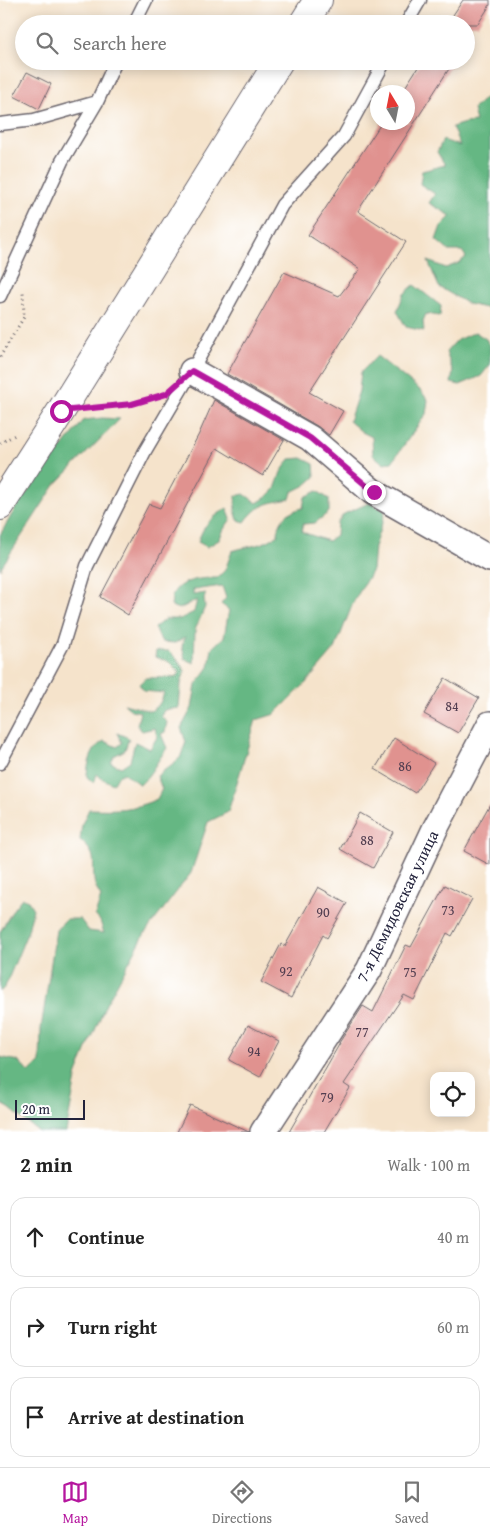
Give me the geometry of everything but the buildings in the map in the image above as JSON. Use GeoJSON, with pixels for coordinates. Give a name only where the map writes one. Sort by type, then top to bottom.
{"type":"FeatureCollection","features":[{"type":"Feature","properties":{"kind":"main road"},"geometry":{"type":"LineString","coordinates":[[309,15],[318,0]]}},
{"type":"Feature","properties":{"kind":"main road"},"geometry":{"type":"LineString","coordinates":[[0,506],[274,70]]}},
{"type":"Feature","properties":{"kind":"street"},"geometry":{"type":"LineString","coordinates":[[192,371],[310,438],[374,492],[490,560]]}},
{"type":"Feature","properties":{"kind":"street","name":"7-я Демидовская улица"},"geometry":{"type":"LineString","coordinates":[[263,1132],[266,1124],[369,970],[434,829],[490,724]]}},
{"type":"Feature","properties":{"kind":"lane"},"geometry":{"type":"LineString","coordinates":[[138,15],[146,0]]}},
{"type":"Feature","properties":{"kind":"lane"},"geometry":{"type":"LineString","coordinates":[[411,15],[420,0]]}},
{"type":"Feature","properties":{"kind":"lane"},"geometry":{"type":"LineString","coordinates":[[0,296],[62,161],[97,102],[112,70]]}},
{"type":"Feature","properties":{"kind":"lane"},"geometry":{"type":"LineString","coordinates":[[0,763],[63,644],[87,566],[145,451],[192,371],[282,205],[344,136],[380,70]]}},
{"type":"Feature","properties":{"kind":"lane"},"geometry":{"type":"LineString","coordinates":[[0,124],[34,120],[97,102]]}},
{"type":"Feature","properties":{"kind":"path"},"geometry":{"type":"LineString","coordinates":[[0,357],[24,317],[22,289]]}},
{"type":"Feature","properties":{"kind":"path"},"geometry":{"type":"LineString","coordinates":[[61,411],[132,404],[157,397]]}},
{"type":"Feature","properties":{"kind":"path"},"geometry":{"type":"LineString","coordinates":[[0,443],[18,434]]}},
{"type":"Feature","properties":{"kind":"green space"},"geometry":{"type":"Polygon","coordinates":[[[490,89],[490,309],[468,304],[439,287],[428,261],[446,268],[459,263],[466,257],[462,251],[449,251],[436,240],[441,226],[451,216],[429,203],[435,194],[420,184],[422,171],[445,165],[437,152],[443,140],[460,146],[452,127],[476,122],[473,109],[487,96],[490,89]]]}},
{"type":"Feature","properties":{"kind":"green space"},"geometry":{"type":"Polygon","coordinates":[[[414,285],[441,306],[440,316],[426,314],[423,321],[424,331],[406,327],[397,311],[404,294],[414,285]]]}},
{"type":"Feature","properties":{"kind":"green space"},"geometry":{"type":"Polygon","coordinates":[[[475,332],[486,339],[490,346],[490,365],[481,376],[460,385],[451,383],[453,372],[446,352],[457,340],[475,332]]]}},
{"type":"Feature","properties":{"kind":"green space"},"geometry":{"type":"Polygon","coordinates":[[[377,356],[420,390],[428,400],[426,414],[392,462],[383,463],[373,455],[372,437],[362,432],[349,421],[359,391],[361,372],[377,356]]]}},
{"type":"Feature","properties":{"kind":"green space"},"geometry":{"type":"Polygon","coordinates":[[[120,419],[55,485],[0,569],[0,535],[18,504],[84,420],[120,419]]]}},
{"type":"Feature","properties":{"kind":"green space"},"geometry":{"type":"Polygon","coordinates":[[[302,458],[314,464],[315,477],[306,485],[292,492],[290,499],[264,505],[254,511],[245,522],[238,520],[235,510],[236,496],[244,494],[257,503],[275,489],[281,472],[290,459],[302,458]]]}},
{"type":"Feature","properties":{"kind":"green space"},"geometry":{"type":"Polygon","coordinates":[[[317,491],[329,499],[329,512],[315,523],[303,524],[302,532],[328,541],[336,535],[337,523],[344,514],[369,503],[385,510],[374,547],[372,570],[353,603],[335,649],[305,684],[275,714],[256,720],[228,812],[208,822],[191,873],[145,933],[106,1004],[77,1073],[66,1132],[39,1132],[0,1103],[0,1057],[18,1061],[29,1073],[40,1062],[41,1029],[56,930],[66,919],[80,919],[89,931],[104,933],[100,921],[95,915],[101,897],[95,884],[92,854],[80,840],[82,824],[89,809],[124,808],[157,799],[162,789],[157,776],[180,758],[186,742],[181,728],[192,708],[196,685],[209,667],[212,648],[224,637],[229,610],[221,604],[226,598],[222,586],[193,590],[193,595],[206,593],[204,599],[205,607],[195,630],[194,663],[185,659],[182,646],[185,637],[175,643],[162,642],[154,628],[165,619],[180,619],[194,612],[197,600],[179,609],[171,606],[172,595],[176,589],[192,580],[217,578],[225,570],[232,551],[261,544],[278,535],[282,520],[288,514],[303,508],[305,497],[317,491]]]}},
{"type":"Feature","properties":{"kind":"green space"},"geometry":{"type":"Polygon","coordinates":[[[227,508],[231,519],[219,540],[207,547],[198,542],[209,522],[227,508]]]}},
{"type":"Feature","properties":{"kind":"green space"},"geometry":{"type":"Polygon","coordinates":[[[156,651],[169,651],[185,671],[181,684],[179,708],[164,710],[161,716],[167,722],[165,732],[161,734],[167,748],[151,773],[140,785],[124,773],[118,776],[113,784],[97,774],[94,783],[87,777],[88,767],[96,747],[104,741],[117,747],[122,743],[117,733],[129,738],[125,750],[114,756],[111,763],[121,767],[130,761],[135,742],[150,749],[157,737],[155,728],[142,731],[137,725],[140,712],[131,710],[124,704],[151,711],[160,703],[164,693],[144,691],[139,684],[146,678],[177,677],[179,672],[168,661],[155,657],[156,651]]]}},
{"type":"Feature","properties":{"kind":"green space"},"geometry":{"type":"Polygon","coordinates":[[[22,898],[27,899],[33,909],[28,931],[5,987],[0,992],[0,932],[22,898]]]}},
{"type":"Feature","properties":{"kind":"route"},"geometry":{"type":"LineString","coordinates":[[61,411],[132,404],[166,394],[192,371],[310,438],[374,492]]}}]}
